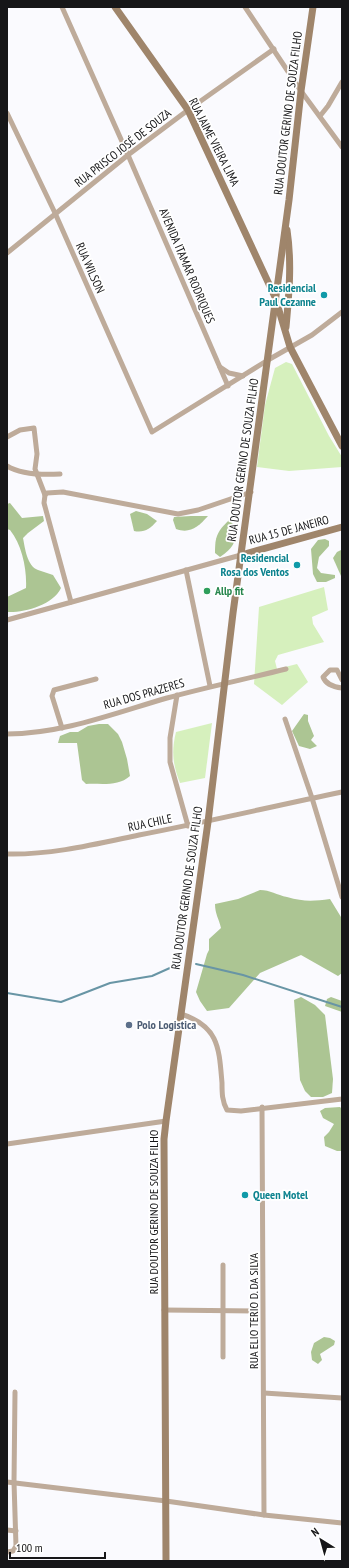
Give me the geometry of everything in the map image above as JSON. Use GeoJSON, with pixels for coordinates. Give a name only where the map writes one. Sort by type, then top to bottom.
{"type":"FeatureCollection","features":[{"type":"Feature","properties":{"kind":"main road","name":"RUA JAIME VIEIRA LIMA"},"geometry":{"type":"LineString","coordinates":[[115,7],[188,110],[275,297],[290,347],[340,436],[342,446]]}},
{"type":"Feature","properties":{"kind":"main road","name":"RUA DOUTOR GERINO DE SOUZA FILHO"},"geometry":{"type":"LineString","coordinates":[[166,1561],[164,1310],[166,1121],[208,822],[241,555],[268,360],[301,91],[313,7]]}},
{"type":"Feature","properties":{"kind":"main road","name":"RUA DOUTOR GERINO DE SOUZA FILHO"},"geometry":{"type":"LineString","coordinates":[[285,330],[291,272],[286,222]]}},
{"type":"Feature","properties":{"kind":"main road","name":"RUA 15 DE JANEIRO"},"geometry":{"type":"LineString","coordinates":[[241,555],[342,527]]}},
{"type":"Feature","properties":{"kind":"street","name":"AVENIDA ITAMAR RODRIQUES"},"geometry":{"type":"LineString","coordinates":[[62,7],[228,386]]}},
{"type":"Feature","properties":{"kind":"street"},"geometry":{"type":"LineString","coordinates":[[245,7],[301,91],[342,146]]}},
{"type":"Feature","properties":{"kind":"street","name":"RUA PRISCO JOSÉ DE SOUZA"},"geometry":{"type":"LineString","coordinates":[[7,253],[128,155],[274,49]]}},
{"type":"Feature","properties":{"kind":"street"},"geometry":{"type":"LineString","coordinates":[[320,116],[328,106],[342,82]]}},
{"type":"Feature","properties":{"kind":"street","name":"RUA WILSON"},"geometry":{"type":"LineString","coordinates":[[7,113],[55,213],[152,432],[228,386]]}},
{"type":"Feature","properties":{"kind":"street"},"geometry":{"type":"LineString","coordinates":[[228,386],[268,360],[312,335],[342,312]]}},
{"type":"Feature","properties":{"kind":"street"},"geometry":{"type":"LineString","coordinates":[[220,367],[229,373],[243,376]]}},
{"type":"Feature","properties":{"kind":"street"},"geometry":{"type":"LineString","coordinates":[[7,437],[20,430],[34,428],[36,442],[35,469],[45,496],[44,503],[71,602]]}},
{"type":"Feature","properties":{"kind":"street"},"geometry":{"type":"LineString","coordinates":[[7,466],[37,474],[60,474]]}},
{"type":"Feature","properties":{"kind":"street"},"geometry":{"type":"LineString","coordinates":[[45,496],[47,493],[62,492],[178,514],[198,510],[250,492]]}},
{"type":"Feature","properties":{"kind":"street"},"geometry":{"type":"LineString","coordinates":[[7,620],[241,555]]}},
{"type":"Feature","properties":{"kind":"street"},"geometry":{"type":"LineString","coordinates":[[186,570],[210,686]]}},
{"type":"Feature","properties":{"kind":"street","name":"RUA DOS PRAZERES"},"geometry":{"type":"LineString","coordinates":[[7,734],[32,733],[62,728],[210,686],[225,684],[286,669]]}},
{"type":"Feature","properties":{"kind":"street"},"geometry":{"type":"LineString","coordinates":[[342,680],[337,670],[330,670],[324,676],[327,682],[331,685],[342,688]]}},
{"type":"Feature","properties":{"kind":"street"},"geometry":{"type":"LineString","coordinates":[[62,728],[52,696],[54,690],[96,679]]}},
{"type":"Feature","properties":{"kind":"street"},"geometry":{"type":"LineString","coordinates":[[177,696],[170,738],[170,762],[188,826]]}},
{"type":"Feature","properties":{"kind":"street"},"geometry":{"type":"LineString","coordinates":[[285,719],[312,798],[342,897]]}},
{"type":"Feature","properties":{"kind":"street","name":"RUA CHILE"},"geometry":{"type":"LineString","coordinates":[[7,854],[40,853],[73,849],[208,822],[342,792]]}},
{"type":"Feature","properties":{"kind":"street"},"geometry":{"type":"LineString","coordinates":[[181,1014],[192,1017],[202,1024],[212,1034],[217,1043],[220,1053],[222,1095],[227,1110],[241,1111],[262,1107],[342,1099]]}},
{"type":"Feature","properties":{"kind":"street","name":"RUA ELIO TERIO D. DA SILVA"},"geometry":{"type":"LineString","coordinates":[[262,1107],[264,1515]]}},
{"type":"Feature","properties":{"kind":"street"},"geometry":{"type":"LineString","coordinates":[[7,1144],[166,1121]]}},
{"type":"Feature","properties":{"kind":"street"},"geometry":{"type":"LineString","coordinates":[[223,1357],[224,1265]]}},
{"type":"Feature","properties":{"kind":"street"},"geometry":{"type":"LineString","coordinates":[[164,1310],[255,1311]]}},
{"type":"Feature","properties":{"kind":"street"},"geometry":{"type":"LineString","coordinates":[[7,1552],[13,1551],[16,1546],[14,1482],[15,1392]]}},
{"type":"Feature","properties":{"kind":"street"},"geometry":{"type":"LineString","coordinates":[[264,1393],[342,1398]]}},
{"type":"Feature","properties":{"kind":"street"},"geometry":{"type":"LineString","coordinates":[[7,1482],[166,1501],[264,1515],[342,1523]]}},
{"type":"Feature","properties":{"kind":"street"},"geometry":{"type":"LineString","coordinates":[[7,1530],[16,1531]]}},
{"type":"Feature","properties":{"kind":"green space"},"geometry":{"type":"Polygon","coordinates":[[[286,362],[292,364],[329,436],[342,457],[342,467],[289,471],[257,467],[265,405],[275,368],[286,362]]]}},
{"type":"Feature","properties":{"kind":"green space"},"geometry":{"type":"Polygon","coordinates":[[[10,503],[22,518],[43,516],[44,521],[23,538],[26,551],[31,565],[38,570],[53,575],[61,588],[52,599],[45,603],[37,607],[14,612],[7,612],[7,597],[26,588],[26,573],[18,543],[10,530],[7,529],[7,504],[10,503]]]}},
{"type":"Feature","properties":{"kind":"green space"},"geometry":{"type":"Polygon","coordinates":[[[136,511],[147,514],[157,521],[147,530],[134,531],[130,514],[136,511]]]}},
{"type":"Feature","properties":{"kind":"green space"},"geometry":{"type":"Polygon","coordinates":[[[208,516],[201,523],[190,530],[186,531],[176,529],[173,520],[174,517],[208,516]]]}},
{"type":"Feature","properties":{"kind":"green space"},"geometry":{"type":"Polygon","coordinates":[[[229,520],[236,527],[236,537],[231,548],[220,557],[215,553],[216,538],[219,531],[229,520]]]}},
{"type":"Feature","properties":{"kind":"green space"},"geometry":{"type":"Polygon","coordinates":[[[325,539],[329,541],[329,546],[319,557],[317,568],[321,573],[335,575],[335,578],[326,582],[317,582],[313,574],[311,549],[318,540],[325,539]]]}},
{"type":"Feature","properties":{"kind":"green space"},"geometry":{"type":"Polygon","coordinates":[[[341,550],[341,576],[333,558],[337,552],[341,550]]]}},
{"type":"Feature","properties":{"kind":"green space"},"geometry":{"type":"Polygon","coordinates":[[[324,587],[328,610],[312,617],[313,624],[324,642],[278,655],[275,661],[277,669],[297,664],[308,682],[282,705],[254,684],[259,607],[324,587]]]}},
{"type":"Feature","properties":{"kind":"green space"},"geometry":{"type":"Polygon","coordinates":[[[304,714],[308,715],[308,721],[314,736],[311,740],[317,746],[310,749],[299,746],[292,731],[304,714]]]}},
{"type":"Feature","properties":{"kind":"green space"},"geometry":{"type":"Polygon","coordinates":[[[212,723],[205,778],[180,783],[174,758],[176,732],[212,723]]]}},
{"type":"Feature","properties":{"kind":"green space"},"geometry":{"type":"Polygon","coordinates":[[[108,724],[118,734],[122,742],[130,776],[120,782],[109,784],[86,784],[82,780],[77,743],[58,743],[60,736],[70,732],[78,732],[88,726],[108,724]]]}},
{"type":"Feature","properties":{"kind":"green space"},"geometry":{"type":"Polygon","coordinates":[[[260,890],[299,900],[314,901],[330,899],[341,917],[342,973],[338,976],[301,955],[260,973],[229,1008],[207,1011],[196,992],[209,950],[209,939],[221,928],[216,914],[215,904],[238,899],[260,890]]]}},
{"type":"Feature","properties":{"kind":"green space"},"geometry":{"type":"Polygon","coordinates":[[[301,997],[315,1005],[325,1015],[333,1079],[332,1093],[323,1097],[311,1097],[305,1091],[300,1080],[294,1000],[301,997]]]}},
{"type":"Feature","properties":{"kind":"green space"},"geometry":{"type":"Polygon","coordinates":[[[331,997],[342,1001],[342,1012],[325,1006],[327,999],[331,997]]]}},
{"type":"Feature","properties":{"kind":"green space"},"geometry":{"type":"Polygon","coordinates":[[[340,1107],[342,1109],[342,1151],[337,1151],[325,1146],[324,1137],[334,1124],[323,1118],[320,1111],[325,1108],[340,1107]]]}},
{"type":"Feature","properties":{"kind":"green space"},"geometry":{"type":"Polygon","coordinates":[[[324,1337],[335,1341],[334,1345],[320,1354],[322,1360],[318,1364],[312,1360],[311,1352],[314,1343],[324,1337]]]}},
{"type":"Feature","properties":{"kind":"waterway"},"geometry":{"type":"LineString","coordinates":[[7,993],[61,1002],[110,983],[152,976],[181,963]]}},
{"type":"Feature","properties":{"kind":"waterway"},"geometry":{"type":"LineString","coordinates":[[196,964],[243,975],[342,1007]]}},
{"type":"Feature","properties":{"kind":"place","name":"Residencial Paul Cezanne"},"geometry":{"type":"Point","coordinates":[324,295]}},
{"type":"Feature","properties":{"kind":"place","name":"Residencial Rosa dos Ventos"},"geometry":{"type":"Point","coordinates":[297,565]}},
{"type":"Feature","properties":{"kind":"place","name":"Allp fit"},"geometry":{"type":"Point","coordinates":[207,591]}},
{"type":"Feature","properties":{"kind":"place","name":"Polo Logistica"},"geometry":{"type":"Point","coordinates":[129,1025]}},
{"type":"Feature","properties":{"kind":"place","name":"Queen Motel"},"geometry":{"type":"Point","coordinates":[245,1195]}}]}
